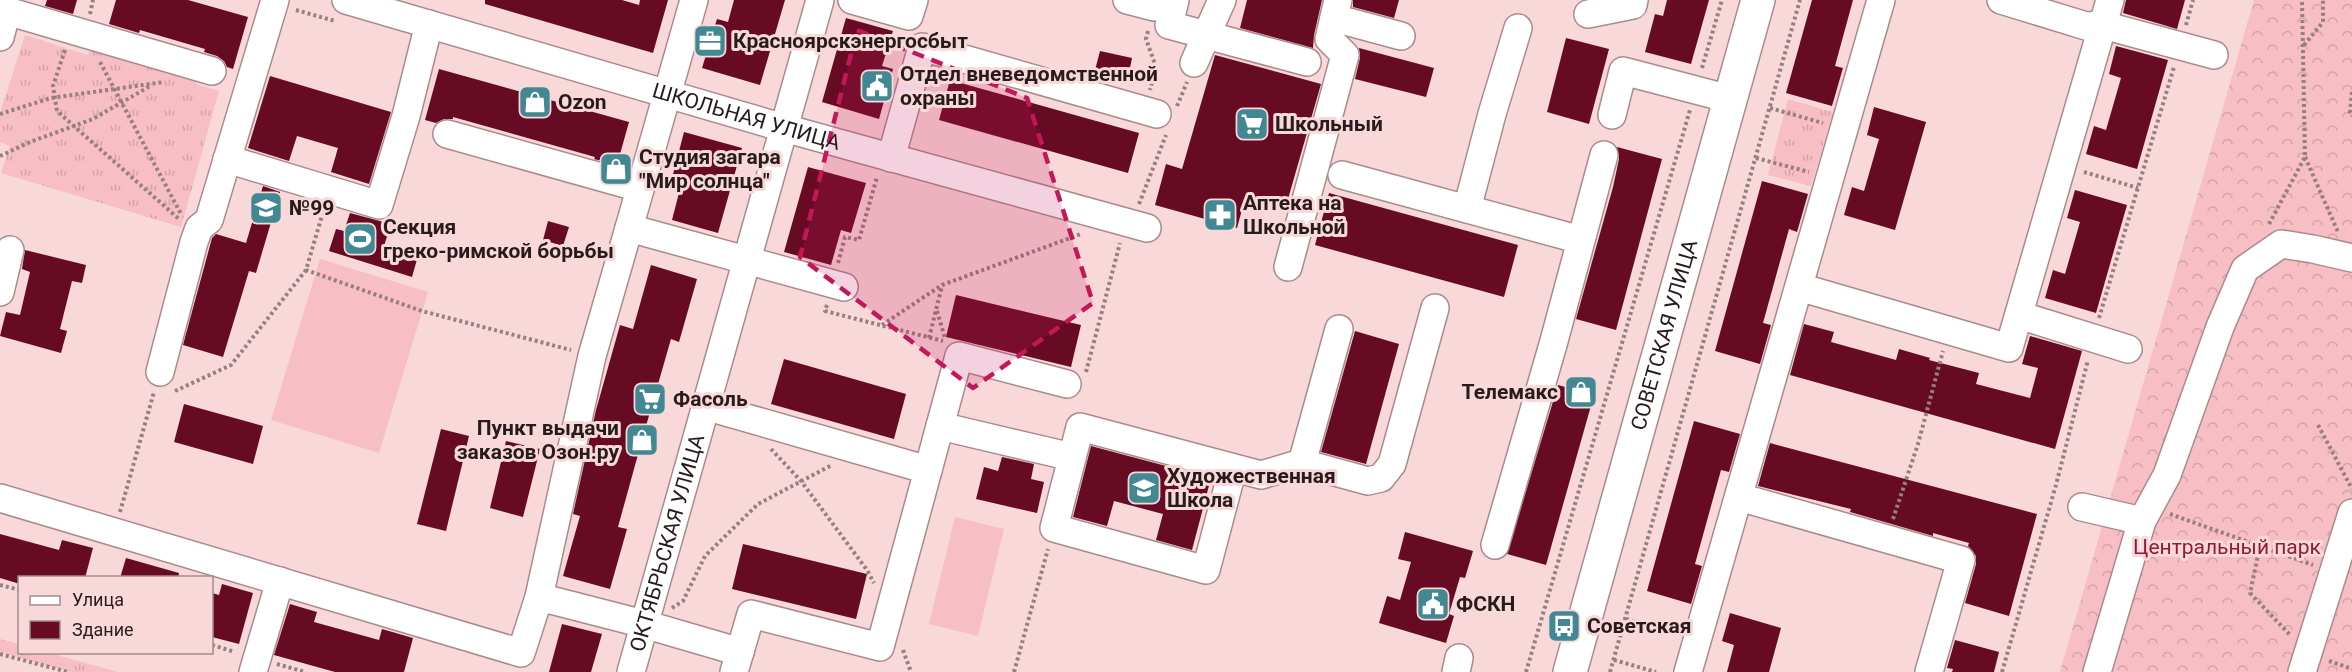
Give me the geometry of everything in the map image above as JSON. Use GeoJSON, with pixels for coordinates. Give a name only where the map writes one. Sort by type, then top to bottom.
{"type":"FeatureCollection","features":[{"type":"Feature","properties":{"kind":"main road","name":"СОВЕТСКАЯ УЛИЦА"},"geometry":{"type":"LineString","coordinates":[[1570,672],[1758,0]]}},
{"type":"Feature","properties":{"kind":"street"},"geometry":{"type":"LineString","coordinates":[[160,372],[194,242],[199,228],[209,220],[275,0]]}},
{"type":"Feature","properties":{"kind":"street"},"geometry":{"type":"LineString","coordinates":[[0,498],[521,652],[539,597],[592,356],[694,0]]}},
{"type":"Feature","properties":{"kind":"street","name":"ОКТЯБРЬСКАЯ УЛИЦА"},"geometry":{"type":"LineString","coordinates":[[631,672],[655,618],[705,406],[820,0]]}},
{"type":"Feature","properties":{"kind":"street"},"geometry":{"type":"LineString","coordinates":[[852,0],[912,8],[922,47],[884,167]]}},
{"type":"Feature","properties":{"kind":"street"},"geometry":{"type":"LineString","coordinates":[[1127,0],[1162,2],[1169,24],[1307,62]]}},
{"type":"Feature","properties":{"kind":"street"},"geometry":{"type":"LineString","coordinates":[[1194,63],[1222,0]]}},
{"type":"Feature","properties":{"kind":"street"},"geometry":{"type":"LineString","coordinates":[[1588,14],[1633,5],[1634,0]]}},
{"type":"Feature","properties":{"kind":"street"},"geometry":{"type":"LineString","coordinates":[[1688,672],[1881,0]]}},
{"type":"Feature","properties":{"kind":"street"},"geometry":{"type":"LineString","coordinates":[[2001,0],[2086,26],[2106,12]]}},
{"type":"Feature","properties":{"kind":"street","name":"ШКОЛЬНАЯ УЛИЦА"},"geometry":{"type":"LineString","coordinates":[[355,1],[784,128],[884,167],[979,182],[1132,231]]}},
{"type":"Feature","properties":{"kind":"street"},"geometry":{"type":"LineString","coordinates":[[1288,267],[1345,55],[1329,39],[1336,9],[1401,36]]}},
{"type":"Feature","properties":{"kind":"street"},"geometry":{"type":"LineString","coordinates":[[0,36],[7,11],[212,70]]}},
{"type":"Feature","properties":{"kind":"street"},"geometry":{"type":"LineString","coordinates":[[2106,12],[2214,55]]}},
{"type":"Feature","properties":{"kind":"street"},"geometry":{"type":"LineString","coordinates":[[1799,287],[2009,348],[2106,12]]}},
{"type":"Feature","properties":{"kind":"street"},"geometry":{"type":"LineString","coordinates":[[227,159],[379,205],[406,116],[429,24]]}},
{"type":"Feature","properties":{"kind":"street"},"geometry":{"type":"LineString","coordinates":[[1467,209],[1518,28]]}},
{"type":"Feature","properties":{"kind":"street"},"geometry":{"type":"LineString","coordinates":[[922,47],[1161,115]]}},
{"type":"Feature","properties":{"kind":"street"},"geometry":{"type":"LineString","coordinates":[[1612,115],[1623,71],[1730,99]]}},
{"type":"Feature","properties":{"kind":"street"},"geometry":{"type":"LineString","coordinates":[[447,134],[640,188]]}},
{"type":"Feature","properties":{"kind":"street"},"geometry":{"type":"LineString","coordinates":[[1495,545],[1604,155]]}},
{"type":"Feature","properties":{"kind":"street"},"geometry":{"type":"LineString","coordinates":[[1342,175],[1581,240]]}},
{"type":"Feature","properties":{"kind":"street"},"geometry":{"type":"LineString","coordinates":[[629,228],[838,286]]}},
{"type":"Feature","properties":{"kind":"street"},"geometry":{"type":"LineString","coordinates":[[2097,672],[2146,514],[2167,475],[2220,327],[2245,269],[2281,244],[2351,257]]}},
{"type":"Feature","properties":{"kind":"street"},"geometry":{"type":"LineString","coordinates":[[1,288],[10,250]]}},
{"type":"Feature","properties":{"kind":"street"},"geometry":{"type":"LineString","coordinates":[[1233,468],[1206,570],[1053,528],[1080,427],[1261,475],[1302,462],[1368,481],[1381,478],[1392,464],[1435,308]]}},
{"type":"Feature","properties":{"kind":"street"},"geometry":{"type":"LineString","coordinates":[[2019,315],[2128,349]]}},
{"type":"Feature","properties":{"kind":"street"},"geometry":{"type":"LineString","coordinates":[[1302,462],[1339,329]]}},
{"type":"Feature","properties":{"kind":"street"},"geometry":{"type":"LineString","coordinates":[[539,597],[655,618],[737,662],[751,614],[880,647],[888,609],[959,356],[1076,379]]}},
{"type":"Feature","properties":{"kind":"street"},"geometry":{"type":"LineString","coordinates":[[705,406],[928,470]]}},
{"type":"Feature","properties":{"kind":"street"},"geometry":{"type":"LineString","coordinates":[[940,426],[1072,457]]}},
{"type":"Feature","properties":{"kind":"street"},"geometry":{"type":"LineString","coordinates":[[1739,497],[1961,560],[1929,672]]}},
{"type":"Feature","properties":{"kind":"street"},"geometry":{"type":"LineString","coordinates":[[2082,507],[2146,514]]}},
{"type":"Feature","properties":{"kind":"street"},"geometry":{"type":"LineString","coordinates":[[2302,672],[2352,513]]}},
{"type":"Feature","properties":{"kind":"street"},"geometry":{"type":"LineString","coordinates":[[253,672],[280,581]]}},
{"type":"Feature","properties":{"kind":"path"},"geometry":{"type":"LineString","coordinates":[[1526,672],[1722,0]]}},
{"type":"Feature","properties":{"kind":"path"},"geometry":{"type":"LineString","coordinates":[[1610,672],[1800,0]]}},
{"type":"Feature","properties":{"kind":"path"},"geometry":{"type":"LineString","coordinates":[[2302,0],[2305,157],[2351,257]]}},
{"type":"Feature","properties":{"kind":"path"},"geometry":{"type":"LineString","coordinates":[[2303,46],[2323,22],[2324,0]]}},
{"type":"Feature","properties":{"kind":"path"},"geometry":{"type":"LineString","coordinates":[[1161,115],[1156,67],[1146,39],[1162,2]]}},
{"type":"Feature","properties":{"kind":"path"},"geometry":{"type":"LineString","coordinates":[[78,32],[122,103],[187,226],[57,111],[53,86],[78,32]]}},
{"type":"Feature","properties":{"kind":"path"},"geometry":{"type":"LineString","coordinates":[[1076,379],[1132,231],[1161,115],[1194,63]]}},
{"type":"Feature","properties":{"kind":"path"},"geometry":{"type":"LineString","coordinates":[[0,114],[54,97],[167,81]]}},
{"type":"Feature","properties":{"kind":"path"},"geometry":{"type":"LineString","coordinates":[[0,156],[30,142],[93,119],[156,84]]}},
{"type":"Feature","properties":{"kind":"path"},"geometry":{"type":"LineString","coordinates":[[2352,92],[2350,112],[2352,116]]}},
{"type":"Feature","properties":{"kind":"path"},"geometry":{"type":"LineString","coordinates":[[1770,108],[1844,129]]}},
{"type":"Feature","properties":{"kind":"path"},"geometry":{"type":"LineString","coordinates":[[2267,228],[2305,157]]}},
{"type":"Feature","properties":{"kind":"path"},"geometry":{"type":"LineString","coordinates":[[1756,158],[1830,177]]}},
{"type":"Feature","properties":{"kind":"path"},"geometry":{"type":"LineString","coordinates":[[2062,166],[2138,188]]}},
{"type":"Feature","properties":{"kind":"path"},"geometry":{"type":"LineString","coordinates":[[884,167],[859,240],[845,237],[838,286],[825,311],[946,342],[936,309]]}},
{"type":"Feature","properties":{"kind":"path"},"geometry":{"type":"LineString","coordinates":[[160,372],[171,393],[231,365],[306,270],[327,196],[351,196]]}},
{"type":"Feature","properties":{"kind":"path"},"geometry":{"type":"LineString","coordinates":[[881,325],[942,285],[1083,233]]}},
{"type":"Feature","properties":{"kind":"path"},"geometry":{"type":"LineString","coordinates":[[306,270],[422,311],[592,356]]}},
{"type":"Feature","properties":{"kind":"path"},"geometry":{"type":"LineString","coordinates":[[929,338],[942,285]]}},
{"type":"Feature","properties":{"kind":"path"},"geometry":{"type":"LineString","coordinates":[[1886,539],[1918,444],[1949,330]]}},
{"type":"Feature","properties":{"kind":"path"},"geometry":{"type":"LineString","coordinates":[[114,532],[160,372]]}},
{"type":"Feature","properties":{"kind":"path"},"geometry":{"type":"LineString","coordinates":[[743,417],[801,481],[867,570],[888,609]]}},
{"type":"Feature","properties":{"kind":"path"},"geometry":{"type":"LineString","coordinates":[[2318,425],[2352,489]]}},
{"type":"Feature","properties":{"kind":"path"},"geometry":{"type":"LineString","coordinates":[[655,618],[683,602],[705,556],[758,504],[831,465],[864,452]]}},
{"type":"Feature","properties":{"kind":"path"},"geometry":{"type":"LineString","coordinates":[[2146,514],[2260,546],[2333,573]]}},
{"type":"Feature","properties":{"kind":"path"},"geometry":{"type":"LineString","coordinates":[[1014,672],[1053,528]]}},
{"type":"Feature","properties":{"kind":"path"},"geometry":{"type":"LineString","coordinates":[[2250,592],[2260,546]]}},
{"type":"Feature","properties":{"kind":"path"},"geometry":{"type":"LineString","coordinates":[[0,585],[18,590]]}},
{"type":"Feature","properties":{"kind":"path"},"geometry":{"type":"LineString","coordinates":[[1626,619],[1698,639]]}},
{"type":"Feature","properties":{"kind":"path"},"geometry":{"type":"LineString","coordinates":[[0,654],[68,672]]}},
{"type":"Feature","properties":{"kind":"path"},"geometry":{"type":"LineString","coordinates":[[1614,660],[1656,672]]}},
{"type":"Feature","properties":{"kind":"highlighted area"},"geometry":{"type":"Polygon","coordinates":[[[857,30],[1027,98],[1093,303],[973,388],[800,257],[857,30]]]}},
{"type":"Feature","properties":{"kind":"green space","name":"Центральный парк"},"geometry":{"type":"Polygon","coordinates":[[[2254,0],[2352,0],[2352,672],[2060,672],[2254,0]]]}},
{"type":"Feature","properties":{"kind":"green space"},"geometry":{"type":"Polygon","coordinates":[[[25,35],[87,55],[95,45],[199,76],[196,84],[219,91],[181,227],[1,173],[10,146],[0,142],[0,113],[25,35]]]}},
{"type":"Feature","properties":{"kind":"green space"},"geometry":{"type":"Polygon","coordinates":[[[1788,99],[1833,112],[1811,186],[1768,175],[1788,99]]]}},
{"type":"Feature","properties":{"kind":"green space"},"geometry":{"type":"Polygon","coordinates":[[[320,259],[428,292],[379,453],[271,420],[320,259]]]}},
{"type":"Feature","properties":{"kind":"green space"},"geometry":{"type":"Polygon","coordinates":[[[955,517],[1004,529],[978,636],[929,624],[955,517]]]}},
{"type":"Feature","properties":{"kind":"green space"},"geometry":{"type":"Polygon","coordinates":[[[0,639],[18,644],[18,654],[53,654],[118,672],[70,672],[0,652],[0,639]]]}},
{"type":"Feature","properties":{"kind":"building"},"geometry":{"type":"Polygon","coordinates":[[[47,0],[77,0],[73,14],[45,6],[47,0]]]}},
{"type":"Feature","properties":{"kind":"building"},"geometry":{"type":"Polygon","coordinates":[[[116,0],[188,0],[248,17],[233,69],[227,67],[224,61],[217,56],[204,52],[205,49],[140,30],[139,33],[109,24],[116,0]]]}},
{"type":"Feature","properties":{"kind":"building"},"geometry":{"type":"Polygon","coordinates":[[[485,0],[622,0],[639,5],[640,0],[668,0],[653,53],[485,4],[485,0]]]}},
{"type":"Feature","properties":{"kind":"building"},"geometry":{"type":"Polygon","coordinates":[[[734,0],[785,0],[760,85],[702,68],[717,19],[728,22],[734,0]]]}},
{"type":"Feature","properties":{"kind":"building"},"geometry":{"type":"Polygon","coordinates":[[[1247,0],[1322,0],[1313,48],[1240,28],[1247,0]]]}},
{"type":"Feature","properties":{"kind":"building"},"geometry":{"type":"Polygon","coordinates":[[[1353,0],[1399,0],[1394,18],[1353,7],[1353,0]]]}},
{"type":"Feature","properties":{"kind":"building"},"geometry":{"type":"Polygon","coordinates":[[[1667,0],[1709,0],[1691,64],[1645,52],[1655,14],[1663,16],[1667,0]]]}},
{"type":"Feature","properties":{"kind":"building"},"geometry":{"type":"Polygon","coordinates":[[[1812,0],[1853,0],[1835,66],[1843,68],[1832,106],[1786,93],[1812,0]]]}},
{"type":"Feature","properties":{"kind":"building"},"geometry":{"type":"Polygon","coordinates":[[[2126,0],[2185,0],[2177,29],[2123,13],[2126,0]]]}},
{"type":"Feature","properties":{"kind":"building"},"geometry":{"type":"Polygon","coordinates":[[[846,18],[893,31],[882,66],[893,69],[879,119],[822,102],[846,18]]]}},
{"type":"Feature","properties":{"kind":"building"},"geometry":{"type":"Polygon","coordinates":[[[1566,38],[1609,49],[1589,124],[1547,112],[1566,38]]]}},
{"type":"Feature","properties":{"kind":"building"},"geometry":{"type":"Polygon","coordinates":[[[2116,46],[2168,60],[2137,169],[2086,154],[2094,126],[2106,130],[2121,78],[2109,74],[2116,46]]]}},
{"type":"Feature","properties":{"kind":"building"},"geometry":{"type":"Polygon","coordinates":[[[1359,48],[1434,68],[1426,97],[1355,79],[1360,58],[1359,48]]]}},
{"type":"Feature","properties":{"kind":"building"},"geometry":{"type":"Polygon","coordinates":[[[1100,51],[1132,58],[1128,78],[1095,70],[1100,51]]]}},
{"type":"Feature","properties":{"kind":"building","name":"Школьный"},"geometry":{"type":"Polygon","coordinates":[[[1215,55],[1321,84],[1286,206],[1246,195],[1237,228],[1155,205],[1166,164],[1182,169],[1215,55]]]}},
{"type":"Feature","properties":{"kind":"building"},"geometry":{"type":"Polygon","coordinates":[[[439,69],[629,122],[617,165],[453,117],[453,119],[444,119],[436,123],[425,120],[439,69]]]}},
{"type":"Feature","properties":{"kind":"building"},"geometry":{"type":"Polygon","coordinates":[[[270,76],[391,112],[369,184],[331,172],[338,148],[297,136],[289,161],[248,148],[270,76]]]}},
{"type":"Feature","properties":{"kind":"building"},"geometry":{"type":"Polygon","coordinates":[[[950,80],[1139,133],[1128,173],[939,120],[950,80]]]}},
{"type":"Feature","properties":{"kind":"building"},"geometry":{"type":"Polygon","coordinates":[[[1874,107],[1926,122],[1895,230],[1844,215],[1852,187],[1864,191],[1879,139],[1867,135],[1874,107]]]}},
{"type":"Feature","properties":{"kind":"building"},"geometry":{"type":"Polygon","coordinates":[[[684,132],[742,148],[718,233],[672,220],[681,185],[671,182],[684,132]]]}},
{"type":"Feature","properties":{"kind":"building"},"geometry":{"type":"Polygon","coordinates":[[[1617,147],[1662,159],[1616,330],[1576,319],[1613,187],[1619,159],[1617,147]]]}},
{"type":"Feature","properties":{"kind":"building"},"geometry":{"type":"Polygon","coordinates":[[[808,167],[866,183],[851,233],[841,230],[831,265],[784,252],[808,167]]]}},
{"type":"Feature","properties":{"kind":"building"},"geometry":{"type":"Polygon","coordinates":[[[1762,181],[1808,194],[1797,232],[1789,229],[1763,323],[1771,325],[1760,364],[1715,351],[1762,181]]]}},
{"type":"Feature","properties":{"kind":"building"},"geometry":{"type":"Polygon","coordinates":[[[263,186],[280,192],[256,273],[249,271],[223,357],[183,345],[212,238],[216,234],[246,243],[263,186]]]}},
{"type":"Feature","properties":{"kind":"building"},"geometry":{"type":"Polygon","coordinates":[[[2075,190],[2127,205],[2096,313],[2045,298],[2053,270],[2065,274],[2080,222],[2067,218],[2075,190]]]}},
{"type":"Feature","properties":{"kind":"building"},"geometry":{"type":"Polygon","coordinates":[[[1329,193],[1518,245],[1504,297],[1315,245],[1329,193]]]}},
{"type":"Feature","properties":{"kind":"building","name":"Секция греко-римской борьбы"},"geometry":{"type":"Polygon","coordinates":[[[350,213],[391,224],[384,246],[418,256],[412,277],[329,251],[336,229],[344,231],[350,213]]]}},
{"type":"Feature","properties":{"kind":"building"},"geometry":{"type":"Polygon","coordinates":[[[548,221],[569,227],[563,246],[543,240],[548,221]]]}},
{"type":"Feature","properties":{"kind":"building"},"geometry":{"type":"Polygon","coordinates":[[[25,250],[86,265],[82,283],[72,281],[60,329],[67,331],[61,353],[0,336],[6,312],[20,315],[30,272],[22,269],[25,250]]]}},
{"type":"Feature","properties":{"kind":"building"},"geometry":{"type":"Polygon","coordinates":[[[651,265],[697,279],[679,342],[671,339],[642,440],[618,527],[627,529],[610,589],[563,576],[580,516],[573,514],[596,410],[620,325],[633,329],[651,265]]]}},
{"type":"Feature","properties":{"kind":"building"},"geometry":{"type":"Polygon","coordinates":[[[956,295],[1081,325],[1071,367],[946,337],[956,295]]]}},
{"type":"Feature","properties":{"kind":"building"},"geometry":{"type":"Polygon","coordinates":[[[1804,324],[1834,332],[1831,342],[1896,360],[1899,349],[1930,358],[1929,360],[1979,373],[1976,384],[2030,398],[2038,368],[2022,364],[2030,336],[2082,351],[2055,449],[1790,375],[1804,324]]]}},
{"type":"Feature","properties":{"kind":"building"},"geometry":{"type":"Polygon","coordinates":[[[1355,331],[1399,344],[1366,464],[1321,452],[1355,331]]]}},
{"type":"Feature","properties":{"kind":"building"},"geometry":{"type":"Polygon","coordinates":[[[784,359],[906,394],[894,439],[771,404],[784,359]]]}},
{"type":"Feature","properties":{"kind":"building"},"geometry":{"type":"Polygon","coordinates":[[[1558,385],[1594,395],[1546,565],[1507,554],[1558,385]]]}},
{"type":"Feature","properties":{"kind":"building"},"geometry":{"type":"Polygon","coordinates":[[[184,404],[263,426],[253,464],[174,442],[184,404]]]}},
{"type":"Feature","properties":{"kind":"building"},"geometry":{"type":"Polygon","coordinates":[[[1694,421],[1740,434],[1729,472],[1721,470],[1695,564],[1702,566],[1691,604],[1647,591],[1694,421]]]}},
{"type":"Feature","properties":{"kind":"building"},"geometry":{"type":"Polygon","coordinates":[[[441,429],[469,436],[446,531],[417,524],[441,429]]]}},
{"type":"Feature","properties":{"kind":"building"},"geometry":{"type":"Polygon","coordinates":[[[506,441],[540,449],[523,517],[490,508],[506,441]]]}},
{"type":"Feature","properties":{"kind":"building"},"geometry":{"type":"Polygon","coordinates":[[[1770,443],[2037,514],[2009,616],[1965,603],[1976,564],[1976,556],[1968,546],[1969,543],[1933,533],[1933,536],[1850,512],[1851,509],[1758,486],[1770,443]]]}},
{"type":"Feature","properties":{"kind":"building","name":"Художественная Школа"},"geometry":{"type":"Polygon","coordinates":[[[1091,446],[1211,478],[1192,550],[1156,540],[1163,514],[1114,501],[1107,526],[1073,517],[1091,446]]]}},
{"type":"Feature","properties":{"kind":"building"},"geometry":{"type":"Polygon","coordinates":[[[1002,457],[1034,464],[1031,479],[1044,482],[1037,513],[976,499],[984,467],[998,471],[1002,457]]]}},
{"type":"Feature","properties":{"kind":"building"},"geometry":{"type":"Polygon","coordinates":[[[1405,532],[1473,551],[1465,578],[1460,577],[1449,614],[1454,616],[1446,643],[1379,623],[1387,596],[1400,600],[1411,562],[1398,559],[1405,532]]]}},
{"type":"Feature","properties":{"kind":"building"},"geometry":{"type":"Polygon","coordinates":[[[0,534],[59,550],[62,540],[93,548],[86,576],[18,576],[18,583],[0,578],[0,534]]]}},
{"type":"Feature","properties":{"kind":"building"},"geometry":{"type":"Polygon","coordinates":[[[743,544],[867,574],[856,619],[732,589],[743,544]]]}},
{"type":"Feature","properties":{"kind":"building"},"geometry":{"type":"Polygon","coordinates":[[[126,558],[179,573],[178,576],[121,576],[126,558]]]}},
{"type":"Feature","properties":{"kind":"building"},"geometry":{"type":"Polygon","coordinates":[[[222,584],[253,593],[239,644],[213,637],[213,593],[219,595],[222,584]]]}},
{"type":"Feature","properties":{"kind":"building"},"geometry":{"type":"Polygon","coordinates":[[[290,604],[317,612],[314,622],[379,640],[382,629],[413,638],[404,672],[335,672],[274,655],[290,604]]]}},
{"type":"Feature","properties":{"kind":"building"},"geometry":{"type":"Polygon","coordinates":[[[1730,613],[1781,628],[1769,672],[1727,672],[1734,645],[1722,641],[1730,613]]]}},
{"type":"Feature","properties":{"kind":"building"},"geometry":{"type":"Polygon","coordinates":[[[562,624],[602,634],[591,672],[549,672],[562,624]]]}},
{"type":"Feature","properties":{"kind":"building"},"geometry":{"type":"Polygon","coordinates":[[[1955,640],[1999,652],[1994,672],[1952,672],[1953,669],[1947,668],[1955,640]]]}},
{"type":"Feature","properties":{"kind":"place","name":"Красноярскэнергосбыт"},"geometry":{"type":"Point","coordinates":[710,41]}},
{"type":"Feature","properties":{"kind":"place","name":"Отдел вневедомственной охраны"},"geometry":{"type":"Point","coordinates":[877,86]}},
{"type":"Feature","properties":{"kind":"place","name":"Ozon"},"geometry":{"type":"Point","coordinates":[535,102]}},
{"type":"Feature","properties":{"kind":"place","name":"Школьный"},"geometry":{"type":"Point","coordinates":[1252,124]}},
{"type":"Feature","properties":{"kind":"place","name":"Студия загара \"Мир солнца\""},"geometry":{"type":"Point","coordinates":[616,169]}},
{"type":"Feature","properties":{"kind":"place","name":"№99"},"geometry":{"type":"Point","coordinates":[266,208]}},
{"type":"Feature","properties":{"kind":"place","name":"Аптека на Школьной"},"geometry":{"type":"Point","coordinates":[1220,215]}},
{"type":"Feature","properties":{"kind":"place","name":"Секция греко-римской борьбы"},"geometry":{"type":"Point","coordinates":[360,239]}},
{"type":"Feature","properties":{"kind":"place","name":"Телемакс"},"geometry":{"type":"Point","coordinates":[1581,392]}},
{"type":"Feature","properties":{"kind":"place","name":"Фасоль"},"geometry":{"type":"Point","coordinates":[650,399]}},
{"type":"Feature","properties":{"kind":"place","name":"Пункт выдачи заказов Озон.ру"},"geometry":{"type":"Point","coordinates":[642,440]}},
{"type":"Feature","properties":{"kind":"place","name":"Художественная Школа"},"geometry":{"type":"Point","coordinates":[1144,488]}},
{"type":"Feature","properties":{"kind":"place","name":"ФСКН"},"geometry":{"type":"Point","coordinates":[1433,604]}},
{"type":"Feature","properties":{"kind":"place","name":"Советская"},"geometry":{"type":"Point","coordinates":[1564,626]}}]}
